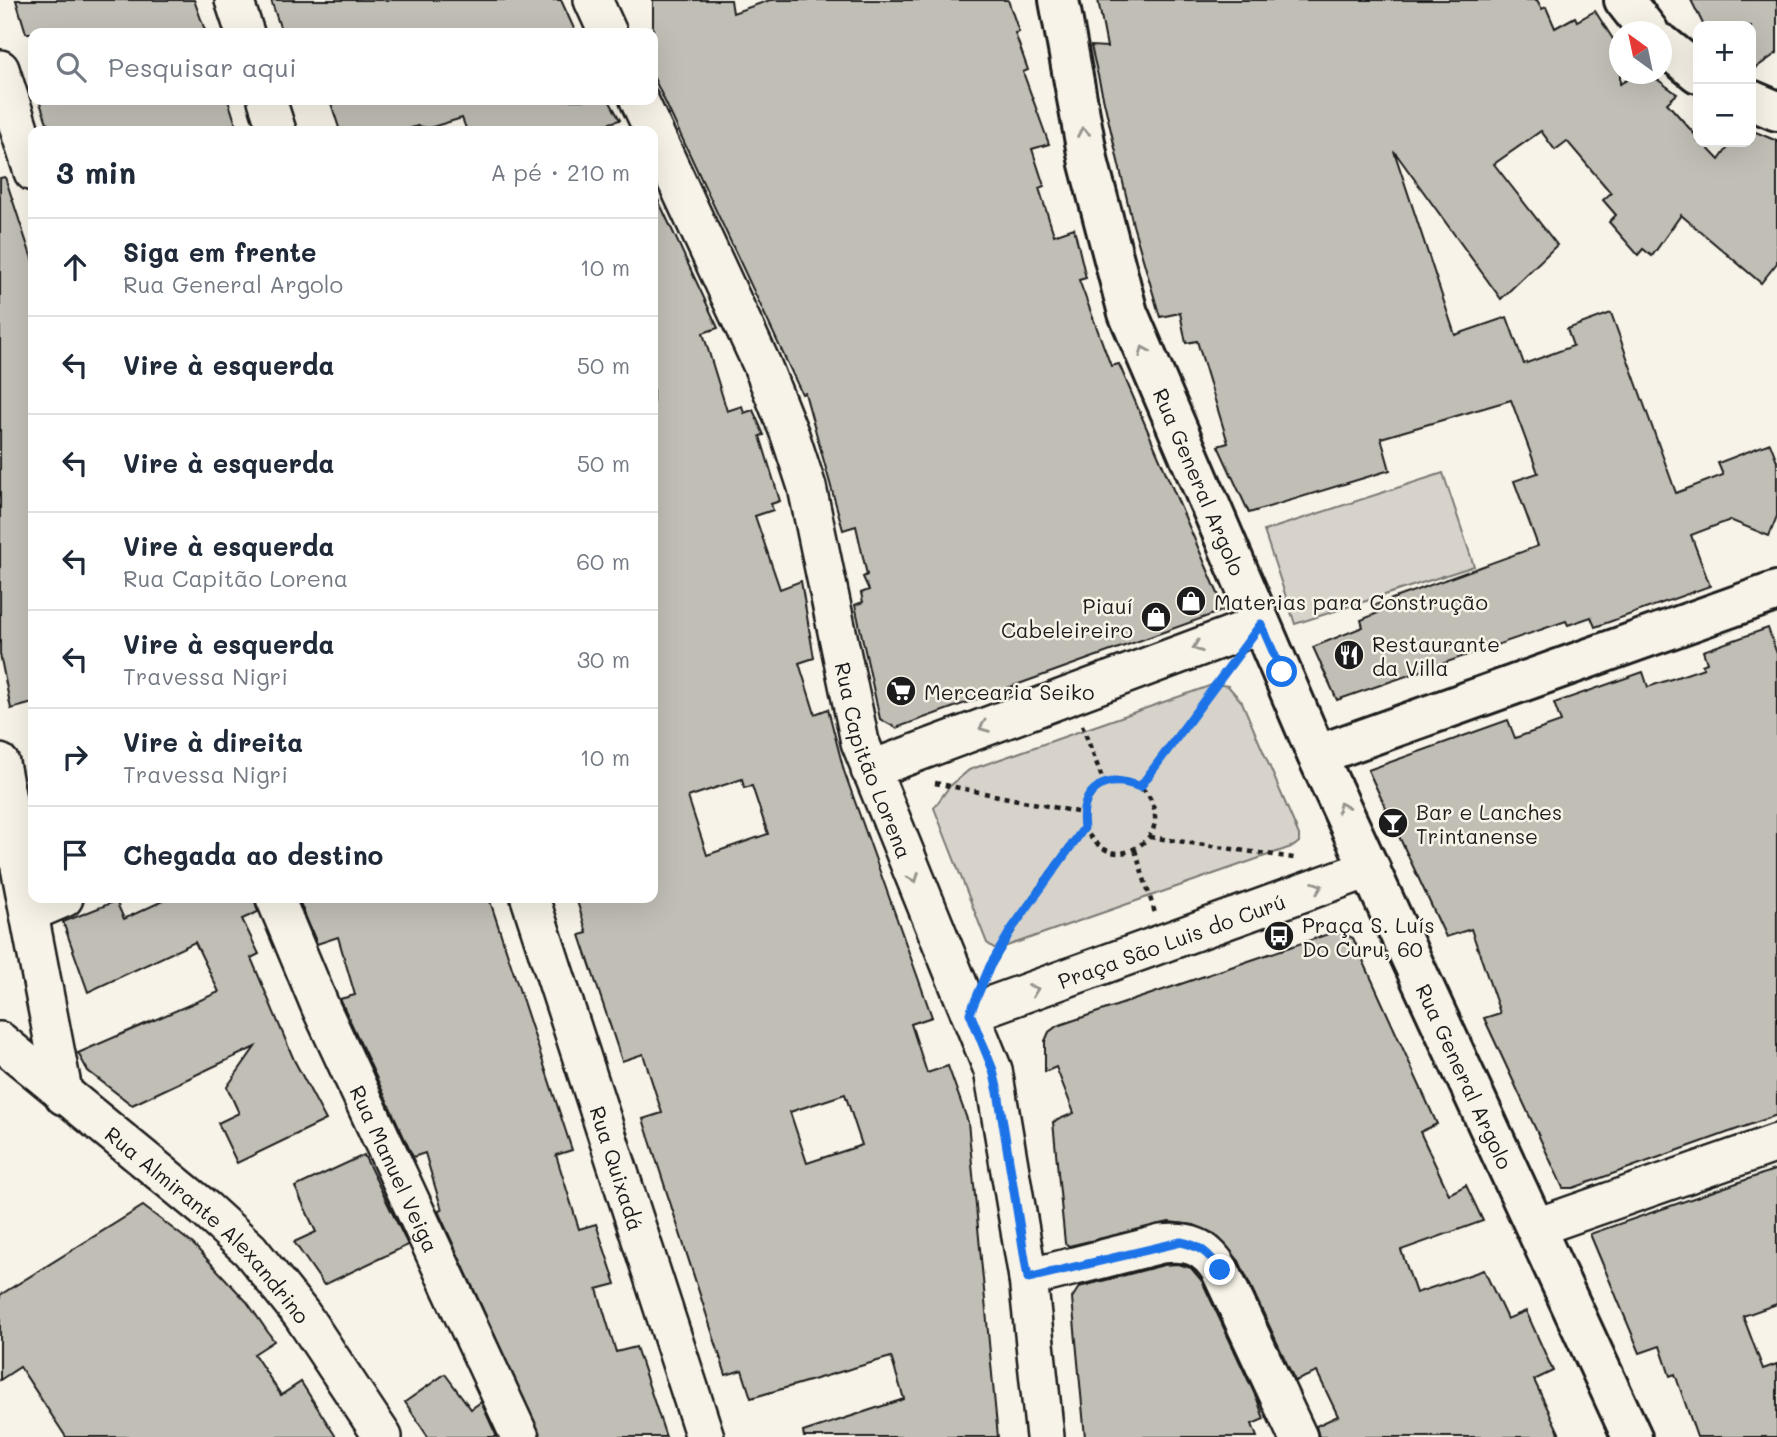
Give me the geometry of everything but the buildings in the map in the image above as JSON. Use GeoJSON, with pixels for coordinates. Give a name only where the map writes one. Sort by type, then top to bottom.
{"type":"FeatureCollection","features":[{"type":"Feature","properties":{"kind":"street"},"geometry":{"type":"LineString","coordinates":[[234,0],[243,28]]}},
{"type":"Feature","properties":{"kind":"street"},"geometry":{"type":"LineString","coordinates":[[593,0],[606,28]]}},
{"type":"Feature","properties":{"kind":"street","name":"Rua General Argolo"},"geometry":{"type":"LineString","coordinates":[[1059,0],[1089,163],[1128,313],[1317,755],[1632,1437]]}},
{"type":"Feature","properties":{"kind":"street"},"geometry":{"type":"LineString","coordinates":[[1624,0],[1640,21]]}},
{"type":"Feature","properties":{"kind":"street"},"geometry":{"type":"LineString","coordinates":[[1672,53],[1693,69]]}},
{"type":"Feature","properties":{"kind":"street"},"geometry":{"type":"LineString","coordinates":[[0,69],[28,156]]}},
{"type":"Feature","properties":{"kind":"street"},"geometry":{"type":"LineString","coordinates":[[1756,102],[1777,111]]}},
{"type":"Feature","properties":{"kind":"street"},"geometry":{"type":"LineString","coordinates":[[269,105],[275,126]]}},
{"type":"Feature","properties":{"kind":"street","name":"Rua Capitão Lorena"},"geometry":{"type":"LineString","coordinates":[[641,105],[651,126]]}},
{"type":"Feature","properties":{"kind":"street","name":"Rua Capitão Lorena"},"geometry":{"type":"LineString","coordinates":[[658,141],[762,365],[790,435],[807,486],[857,729],[870,769],[993,1070],[1028,1278],[1045,1437]]}},
{"type":"Feature","properties":{"kind":"street"},"geometry":{"type":"LineString","coordinates":[[1317,755],[1777,590]]}},
{"type":"Feature","properties":{"kind":"street"},"geometry":{"type":"LineString","coordinates":[[870,769],[1261,624]]}},
{"type":"Feature","properties":{"kind":"street"},"geometry":{"type":"LineString","coordinates":[[0,763],[64,1096]]}},
{"type":"Feature","properties":{"kind":"street","name":"Praça São Luis do Curú"},"geometry":{"type":"LineString","coordinates":[[970,1013],[1371,868]]}},
{"type":"Feature","properties":{"kind":"street"},"geometry":{"type":"LineString","coordinates":[[29,913],[52,903]]}},
{"type":"Feature","properties":{"kind":"street","name":"Rua Manuel Veiga"},"geometry":{"type":"LineString","coordinates":[[277,903],[326,1018],[520,1437]]}},
{"type":"Feature","properties":{"kind":"street","name":"Rua Quixadá"},"geometry":{"type":"LineString","coordinates":[[532,903],[705,1437]]}},
{"type":"Feature","properties":{"kind":"street","name":"Rua Almirante Alexandrino"},"geometry":{"type":"LineString","coordinates":[[0,1041],[205,1209],[250,1250],[302,1315],[383,1437]]}},
{"type":"Feature","properties":{"kind":"street"},"geometry":{"type":"LineString","coordinates":[[1537,1227],[1777,1143]]}},
{"type":"Feature","properties":{"kind":"street"},"geometry":{"type":"LineString","coordinates":[[1028,1278],[1161,1244],[1181,1242],[1198,1246],[1212,1257],[1220,1270],[1298,1437]]}},
{"type":"Feature","properties":{"kind":"path"},"geometry":{"type":"LineString","coordinates":[[1140,787],[1229,667]]}},
{"type":"Feature","properties":{"kind":"path"},"geometry":{"type":"LineString","coordinates":[[1071,694],[1104,783]]}},
{"type":"Feature","properties":{"kind":"path"},"geometry":{"type":"LineString","coordinates":[[923,780],[1082,813]]}},
{"type":"Feature","properties":{"kind":"path"},"geometry":{"type":"LineString","coordinates":[[1122,780],[1140,787],[1153,801],[1156,819],[1150,837],[1135,850],[1115,853],[1096,846],[1084,828],[1082,813],[1089,795],[1104,783],[1122,780]]}},
{"type":"Feature","properties":{"kind":"path"},"geometry":{"type":"LineString","coordinates":[[970,1013],[990,966],[1011,930],[1084,828]]}},
{"type":"Feature","properties":{"kind":"path"},"geometry":{"type":"LineString","coordinates":[[1150,837],[1302,859]]}},
{"type":"Feature","properties":{"kind":"path"},"geometry":{"type":"LineString","coordinates":[[1135,850],[1164,943]]}},
{"type":"Feature","properties":{"kind":"shaded area"},"geometry":{"type":"Polygon","coordinates":[[[1443,473],[1474,566],[1295,624],[1264,531],[1443,473]]]}},
{"type":"Feature","properties":{"kind":"shaded area"},"geometry":{"type":"Polygon","coordinates":[[[1215,684],[1228,686],[1242,702],[1299,835],[1299,842],[1004,947],[994,948],[987,943],[934,808],[949,787],[969,770],[1215,684]]]}},
{"type":"Feature","properties":{"kind":"place","name":"Materias para Construção"},"geometry":{"type":"Point","coordinates":[1191,601]}},
{"type":"Feature","properties":{"kind":"place","name":"Piauí Cabeleireiro"},"geometry":{"type":"Point","coordinates":[1156,617]}},
{"type":"Feature","properties":{"kind":"place","name":"Restaurante da Villa"},"geometry":{"type":"Point","coordinates":[1349,655]}},
{"type":"Feature","properties":{"kind":"place","name":"Mercearia Seiko"},"geometry":{"type":"Point","coordinates":[901,691]}},
{"type":"Feature","properties":{"kind":"place","name":"Bar e Lanches Trintanense"},"geometry":{"type":"Point","coordinates":[1393,823]}},
{"type":"Feature","properties":{"kind":"place","name":"Praça S. Luís Do Curu, 60"},"geometry":{"type":"Point","coordinates":[1279,936]}},
{"type":"Feature","properties":{"kind":"route"},"geometry":{"type":"LineString","coordinates":[[1220,1270],[1212,1257],[1198,1246],[1181,1242],[1161,1244],[1028,1278],[998,1092],[993,1070],[970,1013],[990,966],[1011,930],[1084,828],[1082,813],[1089,795],[1104,783],[1122,780],[1140,787],[1261,624],[1282,672]]}}]}
